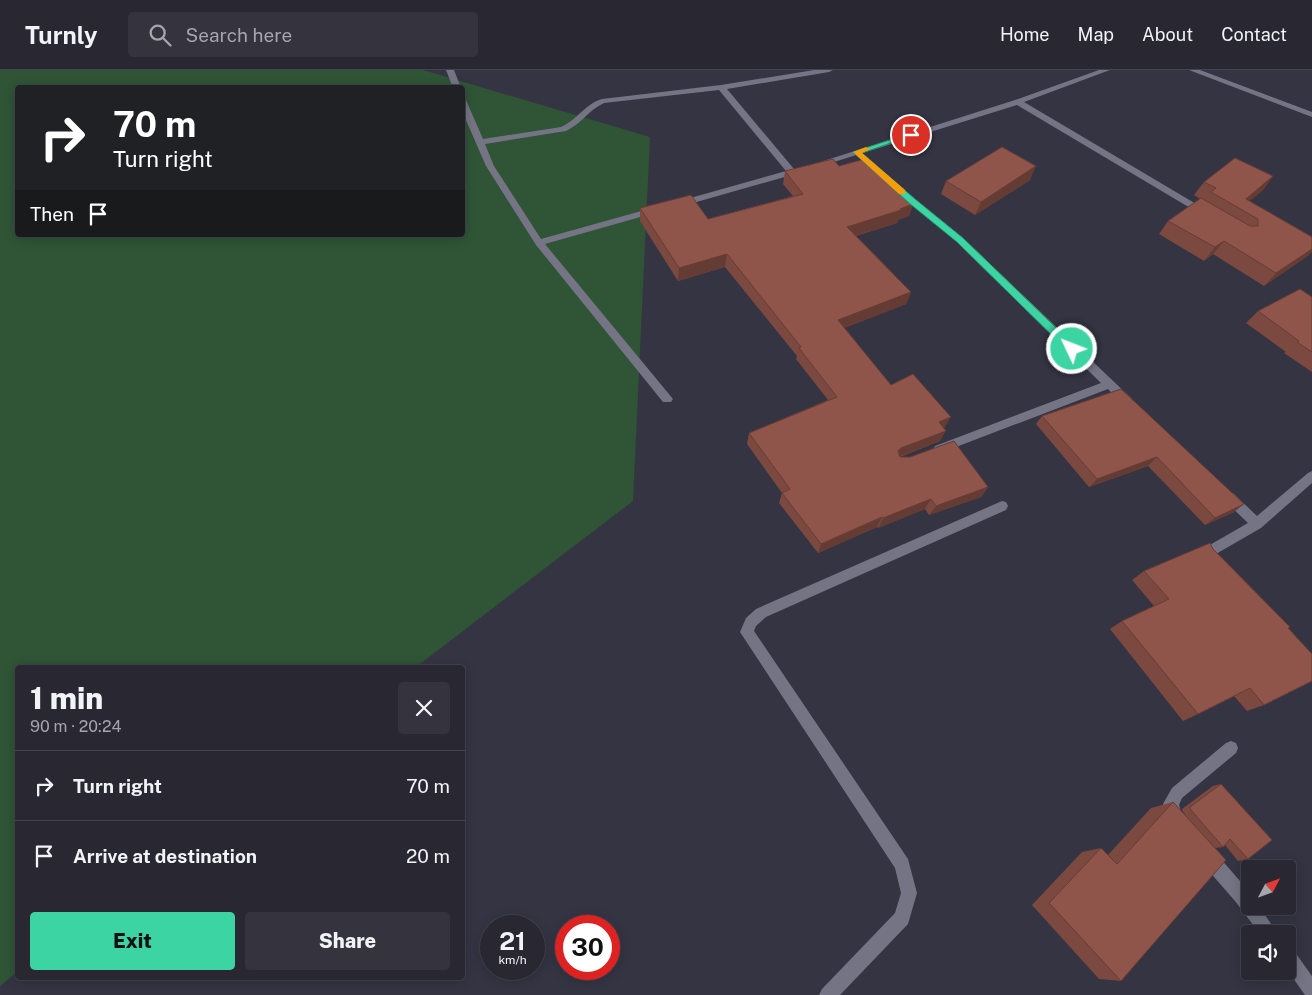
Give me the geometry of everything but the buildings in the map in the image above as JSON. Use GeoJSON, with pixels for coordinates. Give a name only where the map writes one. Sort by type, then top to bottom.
{"type":"FeatureCollection","features":[{"type":"Feature","properties":{"kind":"street"},"geometry":{"type":"LineString","coordinates":[[450,70],[457,85]]}},
{"type":"Feature","properties":{"kind":"street"},"geometry":{"type":"LineString","coordinates":[[480,142],[563,129],[575,124],[593,104],[602,101],[721,87],[830,70]]}},
{"type":"Feature","properties":{"kind":"street"},"geometry":{"type":"LineString","coordinates":[[670,206],[860,155],[1018,102],[1106,70]]}},
{"type":"Feature","properties":{"kind":"street"},"geometry":{"type":"LineString","coordinates":[[1194,70],[1312,115]]}},
{"type":"Feature","properties":{"kind":"street"},"geometry":{"type":"LineString","coordinates":[[721,87],[792,172]]}},
{"type":"Feature","properties":{"kind":"street"},"geometry":{"type":"LineString","coordinates":[[1018,102],[1210,216]]}},
{"type":"Feature","properties":{"kind":"street"},"geometry":{"type":"LineString","coordinates":[[465,107],[490,166],[539,242],[667,399]]}},
{"type":"Feature","properties":{"kind":"street"},"geometry":{"type":"LineString","coordinates":[[877,170],[960,240],[1136,410]]}},
{"type":"Feature","properties":{"kind":"street"},"geometry":{"type":"LineString","coordinates":[[539,242],[661,209]]}},
{"type":"Feature","properties":{"kind":"street"},"geometry":{"type":"LineString","coordinates":[[928,453],[1109,384]]}},
{"type":"Feature","properties":{"kind":"street"},"geometry":{"type":"LineString","coordinates":[[1205,554],[1257,524],[1312,476]]}},
{"type":"Feature","properties":{"kind":"street"},"geometry":{"type":"LineString","coordinates":[[1222,492],[1257,524]]}},
{"type":"Feature","properties":{"kind":"street"},"geometry":{"type":"LineString","coordinates":[[828,995],[902,918],[909,894],[902,866],[748,632],[750,622],[762,613],[1002,506]]}},
{"type":"Feature","properties":{"kind":"street"},"geometry":{"type":"LineString","coordinates":[[1186,831],[1174,817],[1171,804],[1177,793],[1231,748]]}},
{"type":"Feature","properties":{"kind":"street"},"geometry":{"type":"LineString","coordinates":[[1198,845],[1241,895],[1263,925]]}},
{"type":"Feature","properties":{"kind":"street"},"geometry":{"type":"LineString","coordinates":[[1296,968],[1312,990]]}},
{"type":"Feature","properties":{"kind":"green space"},"geometry":{"type":"Polygon","coordinates":[[[0,70],[423,70],[650,137],[633,501],[419,665],[15,665],[15,974],[0,986],[0,70]]]}},
{"type":"Feature","properties":{"kind":"slow traffic"},"geometry":{"type":"LineString","coordinates":[[866,149],[857,152],[902,192]]}},
{"type":"Feature","properties":{"kind":"route"},"geometry":{"type":"LineString","coordinates":[[911,135],[857,152],[926,213],[960,240],[1072,349]]}}]}
